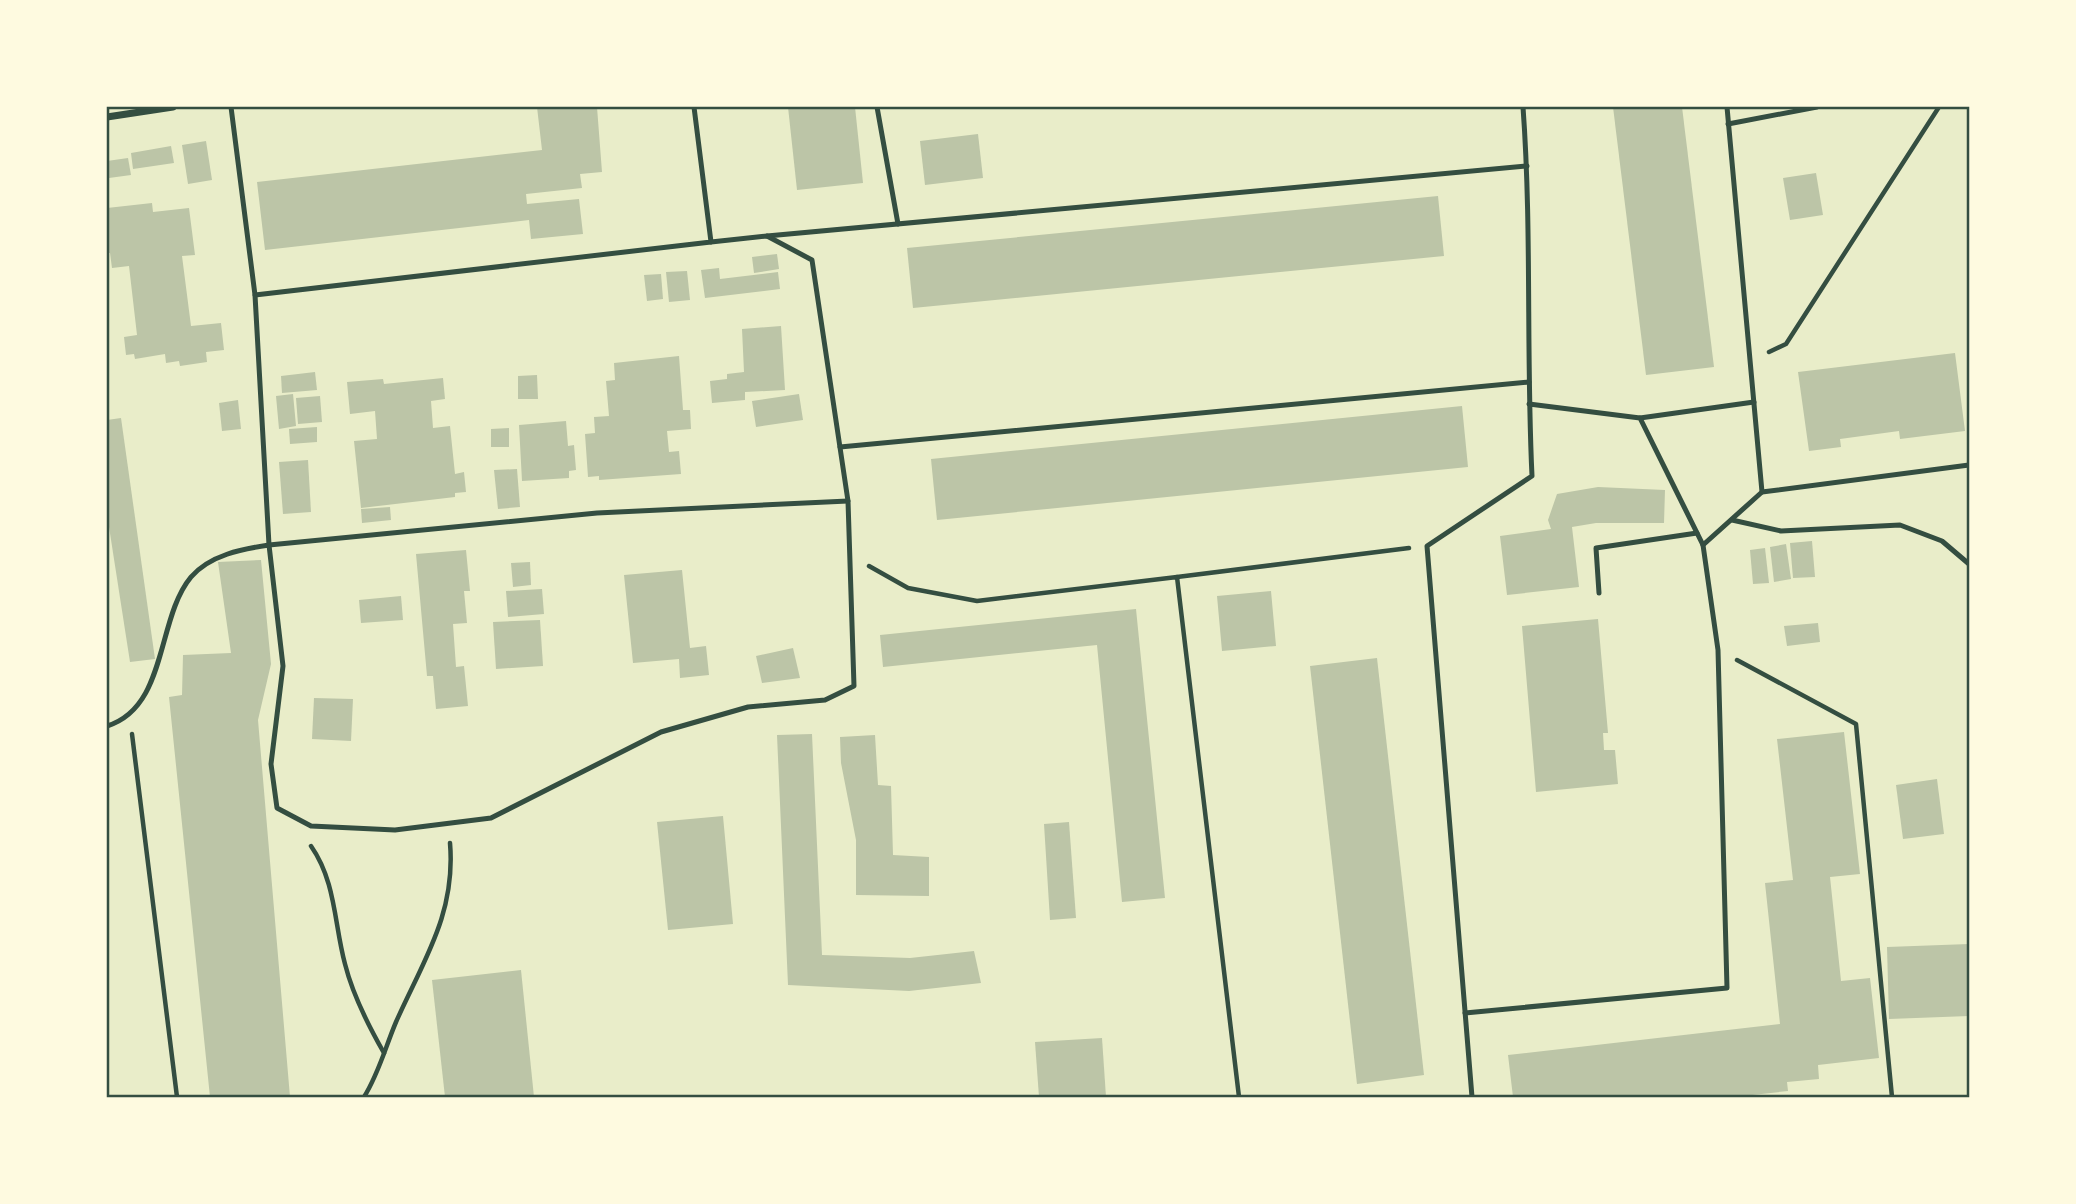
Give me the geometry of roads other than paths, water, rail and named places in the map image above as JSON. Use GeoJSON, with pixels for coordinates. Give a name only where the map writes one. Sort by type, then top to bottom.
{"type":"FeatureCollection","features":[{"type":"Feature","properties":{"kind":"street"},"geometry":{"type":"LineString","coordinates":[[107,117],[173,107]]}},
{"type":"Feature","properties":{"kind":"lane"},"geometry":{"type":"LineString","coordinates":[[231,107],[255,295],[269,545],[283,666],[271,764],[277,808],[311,826],[395,830],[491,818],[661,732],[748,707],[825,700],[853,686],[848,501],[812,260],[766,236]]}},
{"type":"Feature","properties":{"kind":"lane"},"geometry":{"type":"LineString","coordinates":[[694,107],[711,242]]}},
{"type":"Feature","properties":{"kind":"lane"},"geometry":{"type":"LineString","coordinates":[[877,107],[898,224]]}},
{"type":"Feature","properties":{"kind":"lane"},"geometry":{"type":"LineString","coordinates":[[1472,1097],[1427,546],[1532,476],[1527,166],[1523,107]]}},
{"type":"Feature","properties":{"kind":"lane"},"geometry":{"type":"LineString","coordinates":[[1727,107],[1762,492]]}},
{"type":"Feature","properties":{"kind":"lane"},"geometry":{"type":"LineString","coordinates":[[1728,124],[1817,107]]}},
{"type":"Feature","properties":{"kind":"lane"},"geometry":{"type":"LineString","coordinates":[[255,295],[766,236],[1527,166]]}},
{"type":"Feature","properties":{"kind":"lane"},"geometry":{"type":"LineString","coordinates":[[840,447],[1529,382]]}},
{"type":"Feature","properties":{"kind":"lane"},"geometry":{"type":"LineString","coordinates":[[1529,404],[1640,418],[1754,402]]}},
{"type":"Feature","properties":{"kind":"lane"},"geometry":{"type":"LineString","coordinates":[[1465,1013],[1727,988],[1718,650],[1703,545],[1640,418]]}},
{"type":"Feature","properties":{"kind":"lane"},"geometry":{"type":"LineString","coordinates":[[1703,545],[1762,492],[1969,465]]}},
{"type":"Feature","properties":{"kind":"lane"},"geometry":{"type":"LineString","coordinates":[[107,726],[120,722],[143,695],[159,662],[181,594],[191,578],[219,557],[269,545],[597,513],[848,501]]}},
{"type":"Feature","properties":{"kind":"lane"},"geometry":{"type":"LineString","coordinates":[[1732,520],[1781,531],[1900,525],[1942,541],[1969,564]]}},
{"type":"Feature","properties":{"kind":"lane"},"geometry":{"type":"LineString","coordinates":[[1599,593],[1596,548],[1697,533]]}}]}
